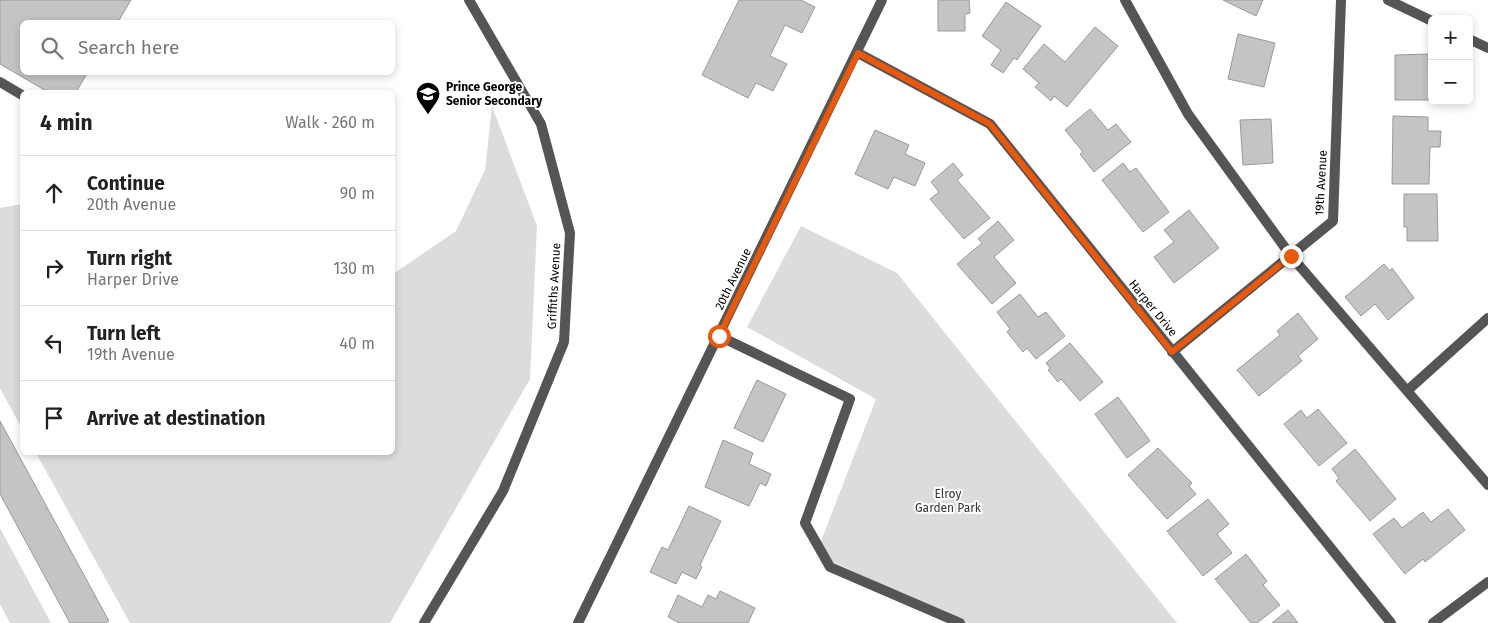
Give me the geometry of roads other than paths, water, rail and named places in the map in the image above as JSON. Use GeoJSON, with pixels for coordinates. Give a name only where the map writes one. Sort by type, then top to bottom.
{"type":"FeatureCollection","features":[{"type":"Feature","properties":{"kind":"street","name":"Griffiths Avenue"},"geometry":{"type":"LineString","coordinates":[[424,623],[503,491],[564,342],[570,233],[541,124],[469,0]]}},
{"type":"Feature","properties":{"kind":"street","name":"20th Avenue"},"geometry":{"type":"LineString","coordinates":[[578,623],[858,53],[882,0]]}},
{"type":"Feature","properties":{"kind":"street"},"geometry":{"type":"LineString","coordinates":[[1125,0],[1188,114],[1291,256],[1488,485]]}},
{"type":"Feature","properties":{"kind":"street","name":"19th Avenue"},"geometry":{"type":"LineString","coordinates":[[1172,352],[1333,221],[1341,0]]}},
{"type":"Feature","properties":{"kind":"street"},"geometry":{"type":"LineString","coordinates":[[1388,0],[1428,19]]}},
{"type":"Feature","properties":{"kind":"street"},"geometry":{"type":"LineString","coordinates":[[1473,41],[1488,48]]}},
{"type":"Feature","properties":{"kind":"street","name":"Harper Drive"},"geometry":{"type":"LineString","coordinates":[[858,53],[990,124],[1391,623]]}},
{"type":"Feature","properties":{"kind":"street"},"geometry":{"type":"LineString","coordinates":[[0,82],[20,94]]}},
{"type":"Feature","properties":{"kind":"street"},"geometry":{"type":"LineString","coordinates":[[1408,390],[1488,318]]}},
{"type":"Feature","properties":{"kind":"street"},"geometry":{"type":"LineString","coordinates":[[719,336],[850,399],[806,523],[830,567],[960,623]]}},
{"type":"Feature","properties":{"kind":"street"},"geometry":{"type":"LineString","coordinates":[[1433,623],[1488,582]]}},
{"type":"Feature","properties":{"kind":"place","name":"Prince George Senior Secondary"},"geometry":{"type":"Point","coordinates":[428,115]}},
{"type":"Feature","properties":{"kind":"park label","name":"Elroy Garden Park"},"geometry":{"type":"Point","coordinates":[948,501]}}]}
